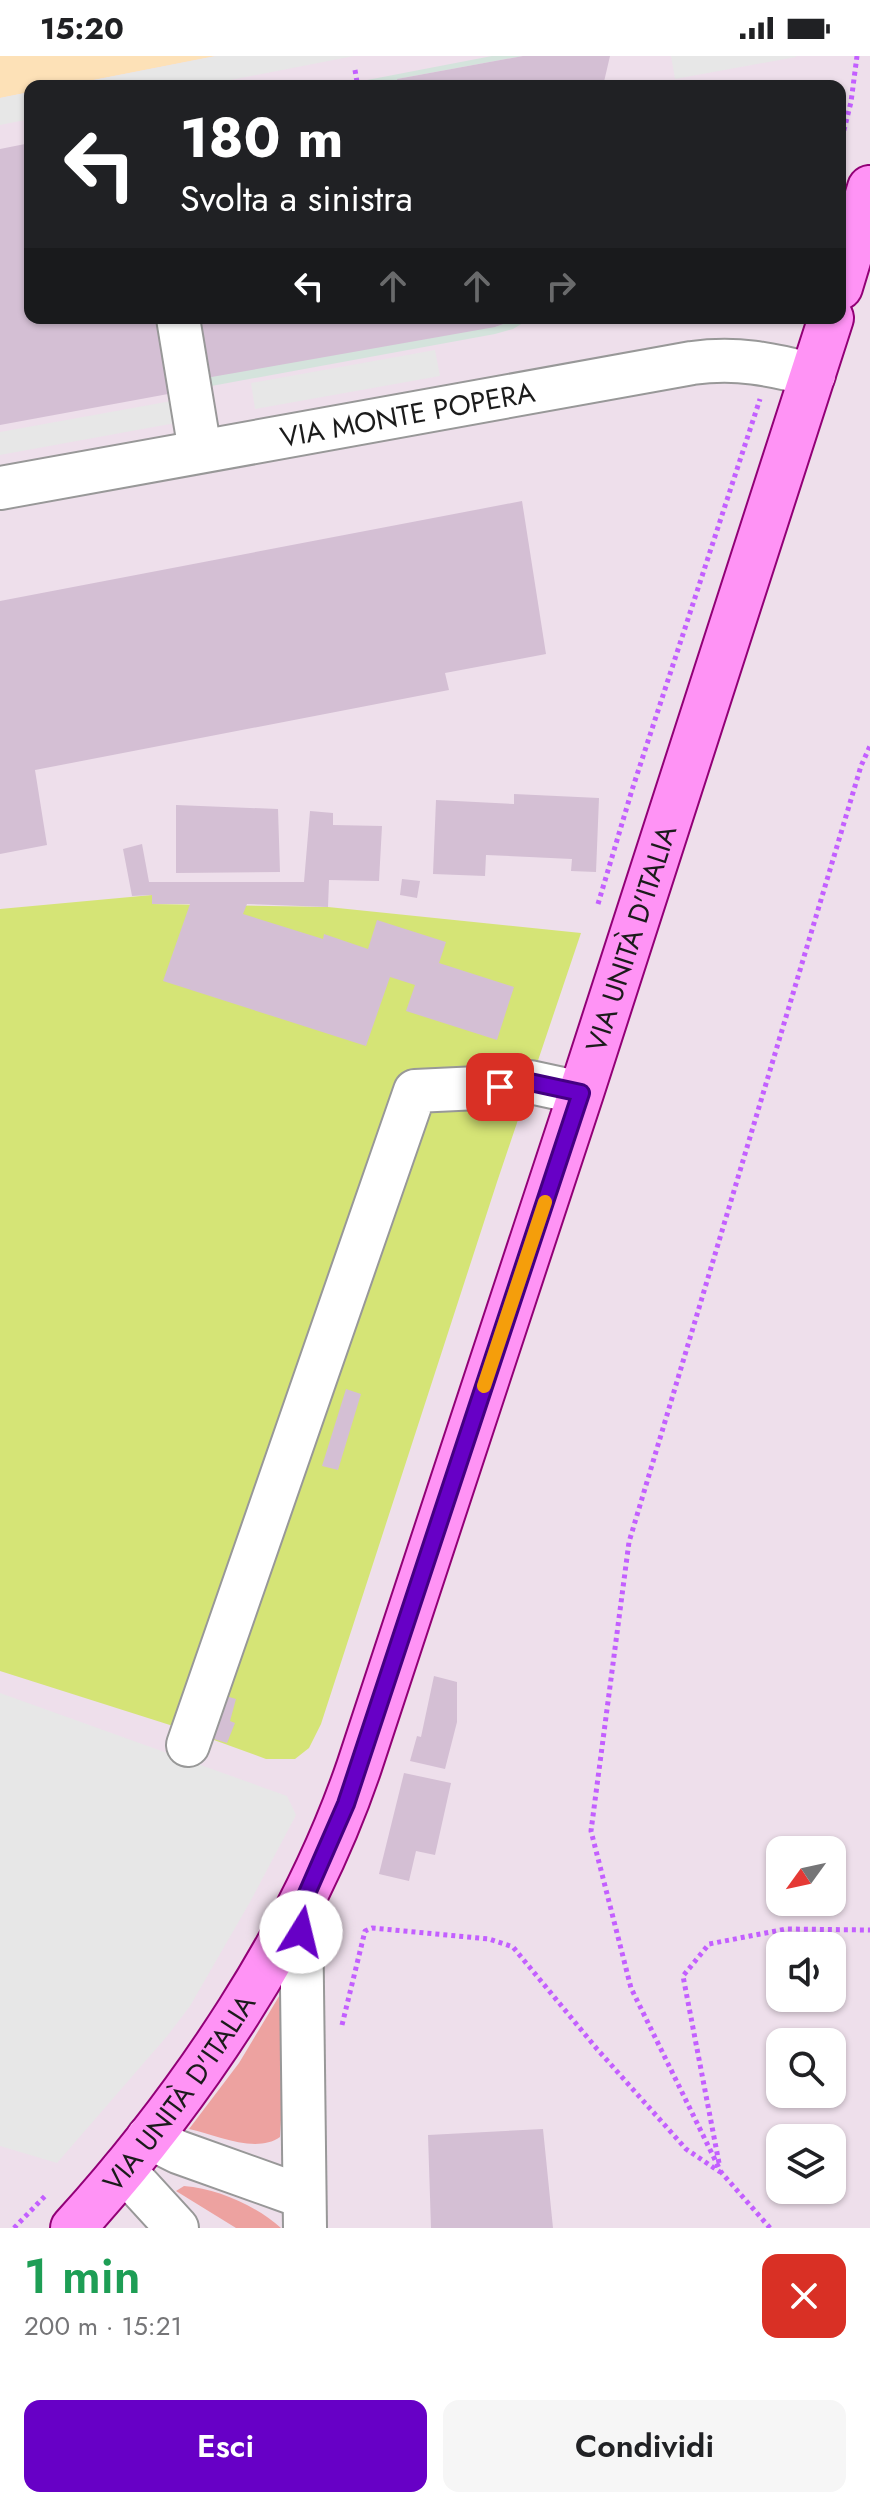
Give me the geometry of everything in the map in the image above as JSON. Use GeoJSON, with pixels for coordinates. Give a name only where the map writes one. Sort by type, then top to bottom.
{"type":"FeatureCollection","features":[{"type":"Feature","properties":{"kind":"main road"},"geometry":{"type":"LineString","coordinates":[[846,267],[870,188]]}},
{"type":"Feature","properties":{"kind":"main road","name":"VIA UNITÀ D'ITALIA"},"geometry":{"type":"LineString","coordinates":[[73,2228],[136,2153],[212,2051],[301,1907],[328,1850],[350,1792],[581,1093],[793,370],[827,324]]}},
{"type":"Feature","properties":{"kind":"street"},"geometry":{"type":"LineString","coordinates":[[179,324],[200,451]]}},
{"type":"Feature","properties":{"kind":"street","name":"VIA MONTE POPERA"},"geometry":{"type":"LineString","coordinates":[[0,488],[692,363],[726,359],[793,370]]}},
{"type":"Feature","properties":{"kind":"street"},"geometry":{"type":"LineString","coordinates":[[188,1745],[415,1091],[500,1087],[530,1082],[581,1093]]}},
{"type":"Feature","properties":{"kind":"street"},"geometry":{"type":"LineString","coordinates":[[177,2228],[136,2153],[178,2152],[305,2212],[301,1907]]}},
{"type":"Feature","properties":{"kind":"path"},"geometry":{"type":"LineString","coordinates":[[846,122],[857,56]]}},
{"type":"Feature","properties":{"kind":"path"},"geometry":{"type":"LineString","coordinates":[[355,70],[357,80]]}},
{"type":"Feature","properties":{"kind":"path"},"geometry":{"type":"LineString","coordinates":[[596,910],[750,428],[793,370]]}},
{"type":"Feature","properties":{"kind":"path"},"geometry":{"type":"LineString","coordinates":[[770,2228],[721,2172],[631,1988],[591,1831],[629,1542],[852,797],[870,746]]}},
{"type":"Feature","properties":{"kind":"path"},"geometry":{"type":"LineString","coordinates":[[341,2030],[365,1931],[372,1928],[489,1939],[513,1947],[597,2049],[686,2149],[721,2172]]}},
{"type":"Feature","properties":{"kind":"path"},"geometry":{"type":"LineString","coordinates":[[721,2172],[683,1976],[709,1944],[786,1929],[870,1930]]}},
{"type":"Feature","properties":{"kind":"path"},"geometry":{"type":"LineString","coordinates":[[14,2228],[51,2190]]}},
{"type":"Feature","properties":{"kind":"shaded area"},"geometry":{"type":"Polygon","coordinates":[[[0,56],[216,56],[94,80],[24,80],[24,93],[0,98],[0,56]]]}},
{"type":"Feature","properties":{"kind":"shaded area"},"geometry":{"type":"Polygon","coordinates":[[[216,56],[354,56],[231,80],[94,80],[216,56]]]}},
{"type":"Feature","properties":{"kind":"shaded area"},"geometry":{"type":"Polygon","coordinates":[[[492,56],[523,56],[397,80],[367,80],[492,56]]]}},
{"type":"Feature","properties":{"kind":"shaded area"},"geometry":{"type":"Polygon","coordinates":[[[671,56],[796,56],[796,57],[675,79],[671,56]]]}},
{"type":"Feature","properties":{"kind":"shaded area"},"geometry":{"type":"Polygon","coordinates":[[[24,93],[24,120],[0,125],[0,98],[24,93]]]}},
{"type":"Feature","properties":{"kind":"shaded area"},"geometry":{"type":"Polygon","coordinates":[[[187,324],[495,327],[521,324],[495,334],[179,392],[187,324]]]}},
{"type":"Feature","properties":{"kind":"shaded area"},"geometry":{"type":"Polygon","coordinates":[[[435,350],[440,376],[255,409],[251,383],[435,350]]]}},
{"type":"Feature","properties":{"kind":"shaded area"},"geometry":{"type":"Polygon","coordinates":[[[177,400],[181,422],[0,455],[0,432],[177,400]]]}},
{"type":"Feature","properties":{"kind":"shaded area"},"geometry":{"type":"Polygon","coordinates":[[[0,1693],[287,1796],[296,1815],[190,2006],[57,2163],[0,2146],[0,1693]]]}},
{"type":"Feature","properties":{"kind":"shaded area"},"geometry":{"type":"Polygon","coordinates":[[[281,1993],[283,2086],[280,2137],[270,2142],[248,2144],[189,2129],[239,2063],[281,1993]]]}},
{"type":"Feature","properties":{"kind":"shaded area"},"geometry":{"type":"Polygon","coordinates":[[[184,2186],[236,2200],[260,2212],[281,2228],[236,2228],[176,2191],[184,2186]]]}},
{"type":"Feature","properties":{"kind":"green space"},"geometry":{"type":"Polygon","coordinates":[[[152,895],[152,904],[328,907],[581,933],[321,1724],[309,1748],[295,1759],[266,1759],[0,1671],[0,909],[152,895]]]}},
{"type":"Feature","properties":{"kind":"building"},"geometry":{"type":"Polygon","coordinates":[[[523,56],[610,56],[604,80],[397,79],[523,56]]]}},
{"type":"Feature","properties":{"kind":"building"},"geometry":{"type":"Polygon","coordinates":[[[24,144],[24,324],[167,324],[179,392],[0,425],[0,149],[24,144]]]}},
{"type":"Feature","properties":{"kind":"building"},"geometry":{"type":"Polygon","coordinates":[[[189,324],[503,324],[495,327],[200,379],[189,324]]]}},
{"type":"Feature","properties":{"kind":"building"},"geometry":{"type":"Polygon","coordinates":[[[522,501],[546,654],[445,673],[449,690],[35,770],[47,845],[0,854],[0,601],[522,501]]]}},
{"type":"Feature","properties":{"kind":"building"},"geometry":{"type":"Polygon","coordinates":[[[514,794],[599,798],[596,872],[571,871],[572,859],[486,855],[485,876],[433,874],[436,800],[514,804],[514,794]]]}},
{"type":"Feature","properties":{"kind":"building"},"geometry":{"type":"Polygon","coordinates":[[[176,805],[278,809],[280,872],[176,873],[176,805]]]}},
{"type":"Feature","properties":{"kind":"building"},"geometry":{"type":"Polygon","coordinates":[[[310,811],[333,813],[333,825],[382,826],[379,881],[329,880],[328,907],[247,904],[243,914],[323,939],[324,934],[368,949],[377,920],[446,942],[439,963],[514,987],[497,1040],[406,1011],[415,985],[390,977],[366,1046],[163,981],[190,904],[152,904],[152,895],[132,896],[123,849],[142,844],[149,882],[304,882],[310,811]]]}},
{"type":"Feature","properties":{"kind":"building"},"geometry":{"type":"Polygon","coordinates":[[[402,879],[420,881],[417,898],[400,895],[402,879]]]}},
{"type":"Feature","properties":{"kind":"building"},"geometry":{"type":"Polygon","coordinates":[[[346,1389],[361,1394],[338,1470],[322,1466],[346,1389]]]}},
{"type":"Feature","properties":{"kind":"building"},"geometry":{"type":"Polygon","coordinates":[[[434,1676],[457,1682],[457,1722],[445,1769],[410,1761],[417,1736],[421,1737],[434,1676]]]}},
{"type":"Feature","properties":{"kind":"building"},"geometry":{"type":"Polygon","coordinates":[[[216,1693],[236,1699],[230,1721],[235,1723],[227,1743],[197,1734],[216,1693]]]}},
{"type":"Feature","properties":{"kind":"building"},"geometry":{"type":"Polygon","coordinates":[[[404,1773],[451,1783],[435,1855],[416,1851],[409,1881],[379,1874],[404,1773]]]}},
{"type":"Feature","properties":{"kind":"building"},"geometry":{"type":"Polygon","coordinates":[[[543,2129],[553,2228],[431,2228],[428,2135],[543,2129]]]}},
{"type":"Feature","properties":{"kind":"slow traffic"},"geometry":{"type":"LineString","coordinates":[[484,1386],[545,1202]]}},
{"type":"Feature","properties":{"kind":"route"},"geometry":{"type":"LineString","coordinates":[[301,1932],[301,1907],[346,1804],[581,1093],[530,1082],[500,1087]]}}]}
